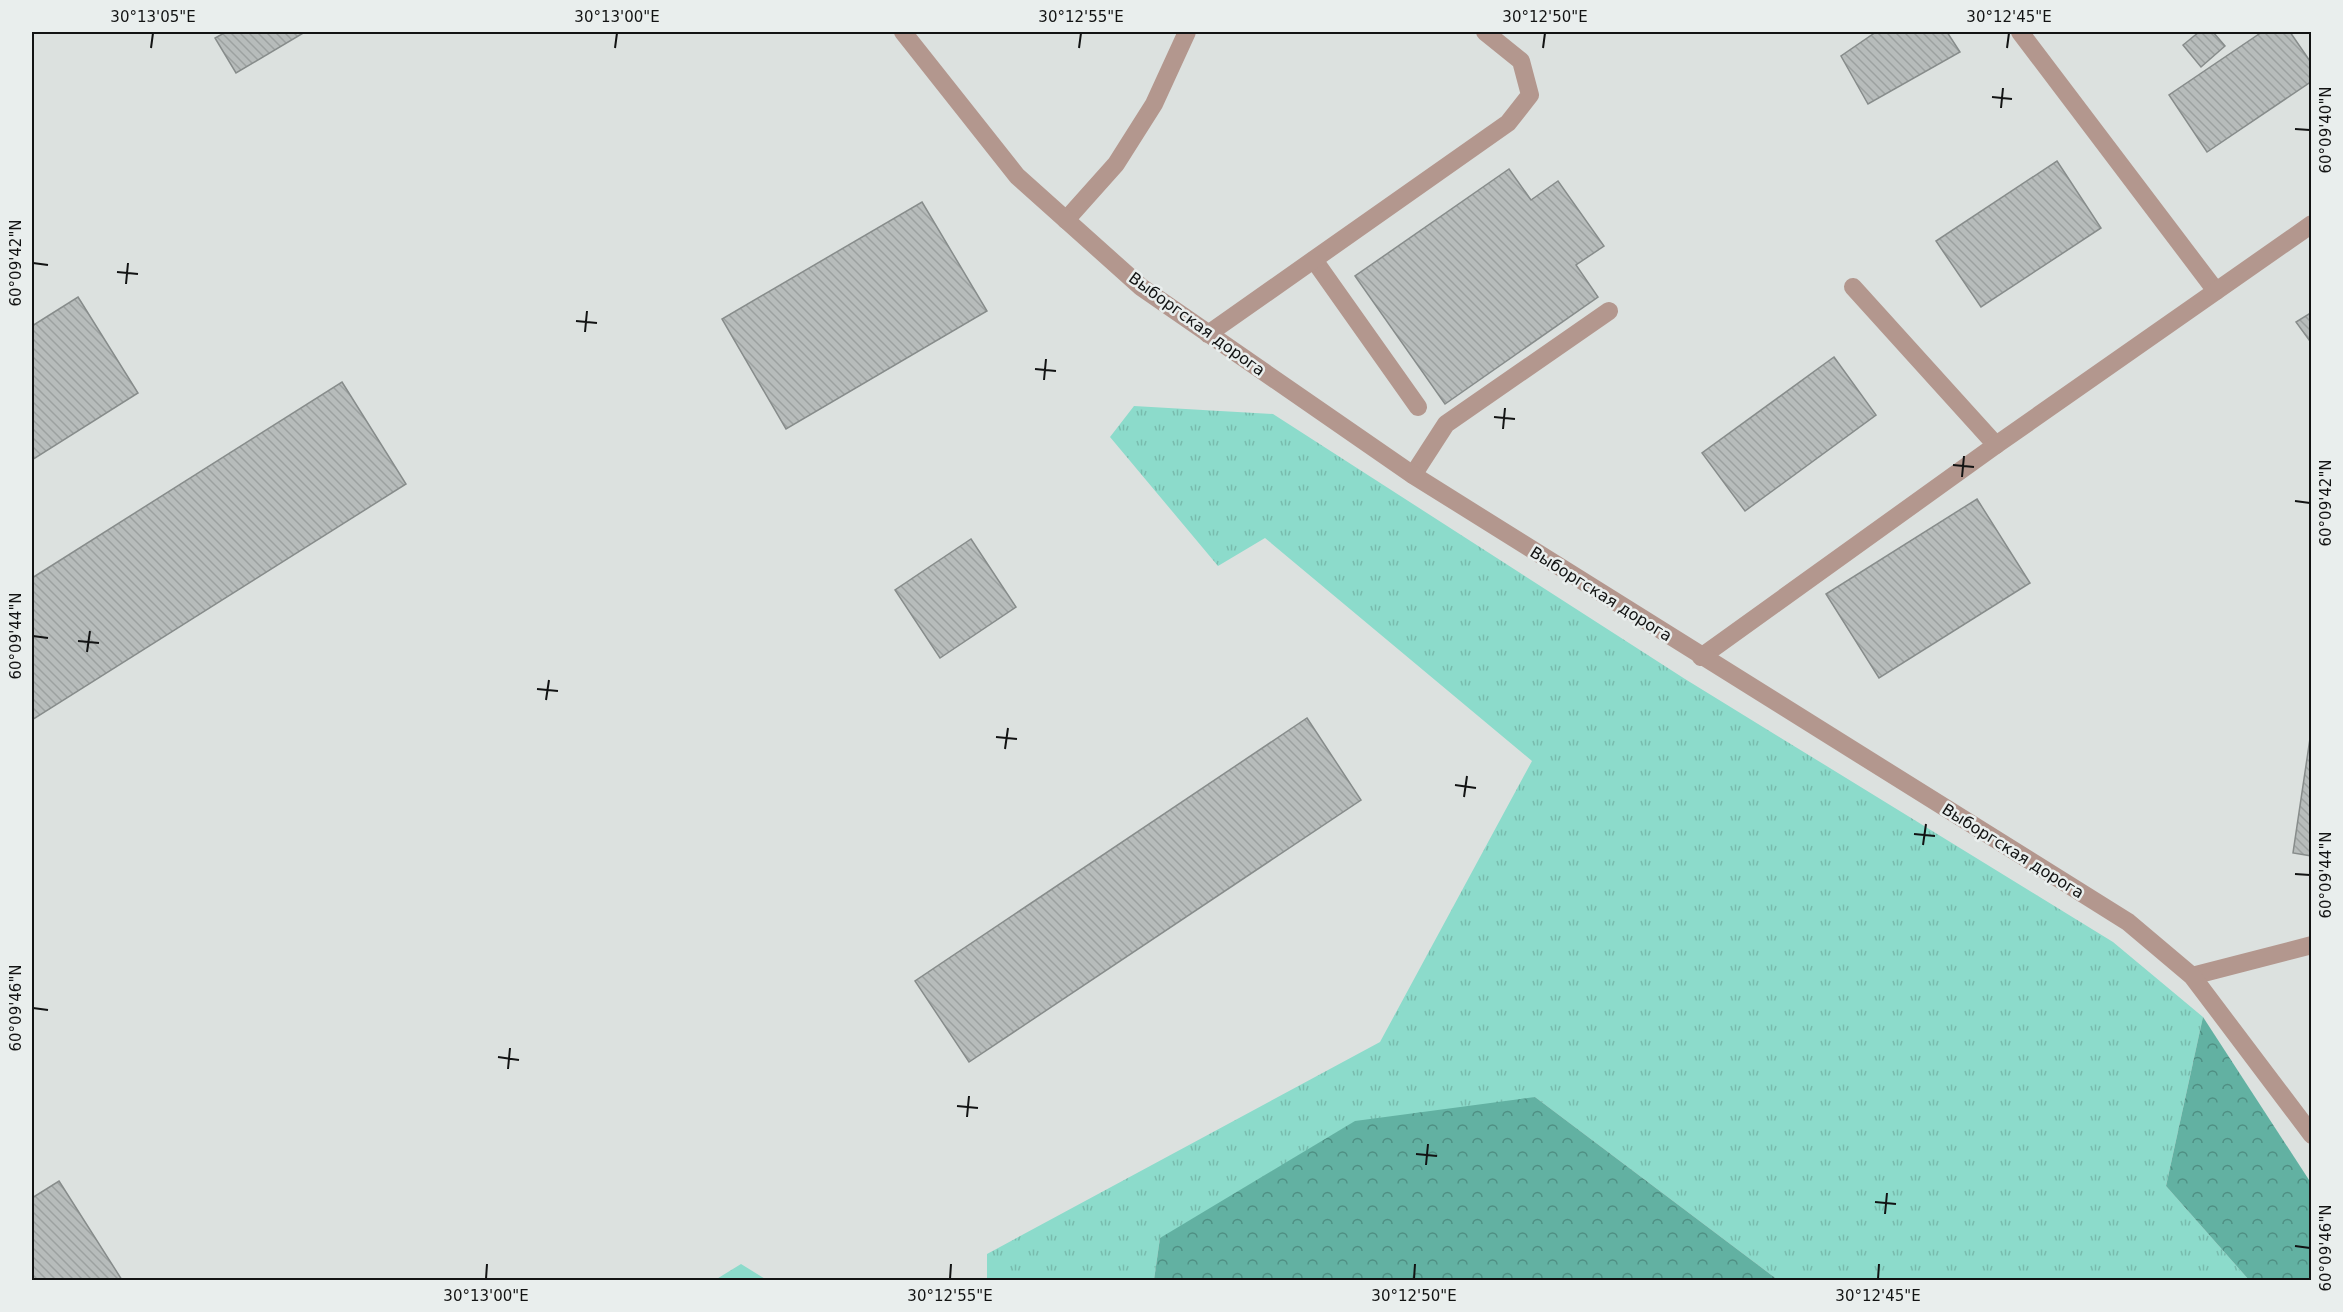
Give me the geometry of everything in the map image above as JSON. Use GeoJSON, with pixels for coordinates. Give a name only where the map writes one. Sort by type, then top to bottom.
{"type":"FeatureCollection","features":[{"type":"Feature","properties":{"kind":"street","name":"Выборгская дорога"},"geometry":{"type":"LineString","coordinates":[[903,32],[1017,176],[1142,287],[1413,475],[2128,922],[2192,976],[2312,1135]]}},
{"type":"Feature","properties":{"kind":"street"},"geometry":{"type":"LineString","coordinates":[[1066,220],[1116,164],[1154,104],[1187,32]]}},
{"type":"Feature","properties":{"kind":"street"},"geometry":{"type":"LineString","coordinates":[[1208,334],[1509,123],[1530,95],[1521,61],[1485,32]]}},
{"type":"Feature","properties":{"kind":"street"},"geometry":{"type":"LineString","coordinates":[[2020,32],[2216,291]]}},
{"type":"Feature","properties":{"kind":"street"},"geometry":{"type":"LineString","coordinates":[[1701,657],[1996,445],[2312,224]]}},
{"type":"Feature","properties":{"kind":"street"},"geometry":{"type":"LineString","coordinates":[[1314,260],[1418,407]]}},
{"type":"Feature","properties":{"kind":"street"},"geometry":{"type":"LineString","coordinates":[[1853,287],[1996,445]]}},
{"type":"Feature","properties":{"kind":"street"},"geometry":{"type":"LineString","coordinates":[[1413,475],[1446,424],[1609,311]]}},
{"type":"Feature","properties":{"kind":"street"},"geometry":{"type":"LineString","coordinates":[[2192,976],[2312,945]]}},
{"type":"Feature","properties":{"kind":"green space"},"geometry":{"type":"Polygon","coordinates":[[[1134,406],[1273,414],[1685,679],[2113,942],[2203,1017],[2166,1186],[2249,1280],[1778,1280],[1535,1097],[1160,1238],[1154,1280],[987,1280],[987,1254],[1380,1042],[1532,761],[1265,538],[1218,566],[1110,437],[1134,406]]]}},
{"type":"Feature","properties":{"kind":"green space"},"geometry":{"type":"Polygon","coordinates":[[[2203,1017],[2311,1183],[2311,1280],[2249,1280],[2166,1186],[2203,1017]]]}},
{"type":"Feature","properties":{"kind":"green space"},"geometry":{"type":"Polygon","coordinates":[[[1535,1097],[1778,1280],[1154,1280],[1160,1238],[1355,1121],[1535,1097]]]}},
{"type":"Feature","properties":{"kind":"green space"},"geometry":{"type":"Polygon","coordinates":[[[741,1264],[767,1280],[715,1280],[741,1264]]]}},
{"type":"Feature","properties":{"kind":"building"},"geometry":{"type":"Polygon","coordinates":[[[226,32],[305,32],[236,73],[215,38],[226,32]]]}},
{"type":"Feature","properties":{"kind":"building"},"geometry":{"type":"Polygon","coordinates":[[[1876,32],[1947,32],[1960,52],[1868,104],[1841,56],[1876,32]]]}},
{"type":"Feature","properties":{"kind":"building"},"geometry":{"type":"Polygon","coordinates":[[[2199,32],[2213,32],[2225,46],[2201,67],[2183,45],[2199,32]]]}},
{"type":"Feature","properties":{"kind":"building"},"geometry":{"type":"Polygon","coordinates":[[[2262,32],[2290,32],[2312,64],[2312,81],[2207,152],[2169,95],[2262,32]]]}},
{"type":"Feature","properties":{"kind":"building"},"geometry":{"type":"Polygon","coordinates":[[[2057,161],[2101,228],[1981,307],[1936,241],[2057,161]]]}},
{"type":"Feature","properties":{"kind":"building"},"geometry":{"type":"Polygon","coordinates":[[[1509,169],[1531,200],[1558,181],[1604,246],[1576,265],[1598,297],[1445,404],[1355,276],[1509,169]]]}},
{"type":"Feature","properties":{"kind":"building"},"geometry":{"type":"Polygon","coordinates":[[[922,202],[987,311],[786,429],[722,319],[922,202]]]}},
{"type":"Feature","properties":{"kind":"building"},"geometry":{"type":"Polygon","coordinates":[[[78,297],[138,393],[32,460],[32,326],[78,297]]]}},
{"type":"Feature","properties":{"kind":"building"},"geometry":{"type":"Polygon","coordinates":[[[2312,312],[2312,344],[2296,322],[2312,312]]]}},
{"type":"Feature","properties":{"kind":"building"},"geometry":{"type":"Polygon","coordinates":[[[1834,357],[1876,415],[1745,511],[1702,453],[1834,357]]]}},
{"type":"Feature","properties":{"kind":"building"},"geometry":{"type":"Polygon","coordinates":[[[342,382],[406,484],[32,720],[32,578],[342,382]]]}},
{"type":"Feature","properties":{"kind":"building"},"geometry":{"type":"Polygon","coordinates":[[[1977,499],[2030,583],[1879,678],[1826,594],[1977,499]]]}},
{"type":"Feature","properties":{"kind":"building"},"geometry":{"type":"Polygon","coordinates":[[[971,539],[1016,607],[940,658],[895,590],[971,539]]]}},
{"type":"Feature","properties":{"kind":"building"},"geometry":{"type":"Polygon","coordinates":[[[1307,718],[1361,800],[969,1062],[915,981],[1307,718]]]}},
{"type":"Feature","properties":{"kind":"building"},"geometry":{"type":"Polygon","coordinates":[[[2312,725],[2312,856],[2293,853],[2312,725]]]}},
{"type":"Feature","properties":{"kind":"building"},"geometry":{"type":"Polygon","coordinates":[[[59,1181],[122,1280],[32,1280],[32,1198],[59,1181]]]}}]}
